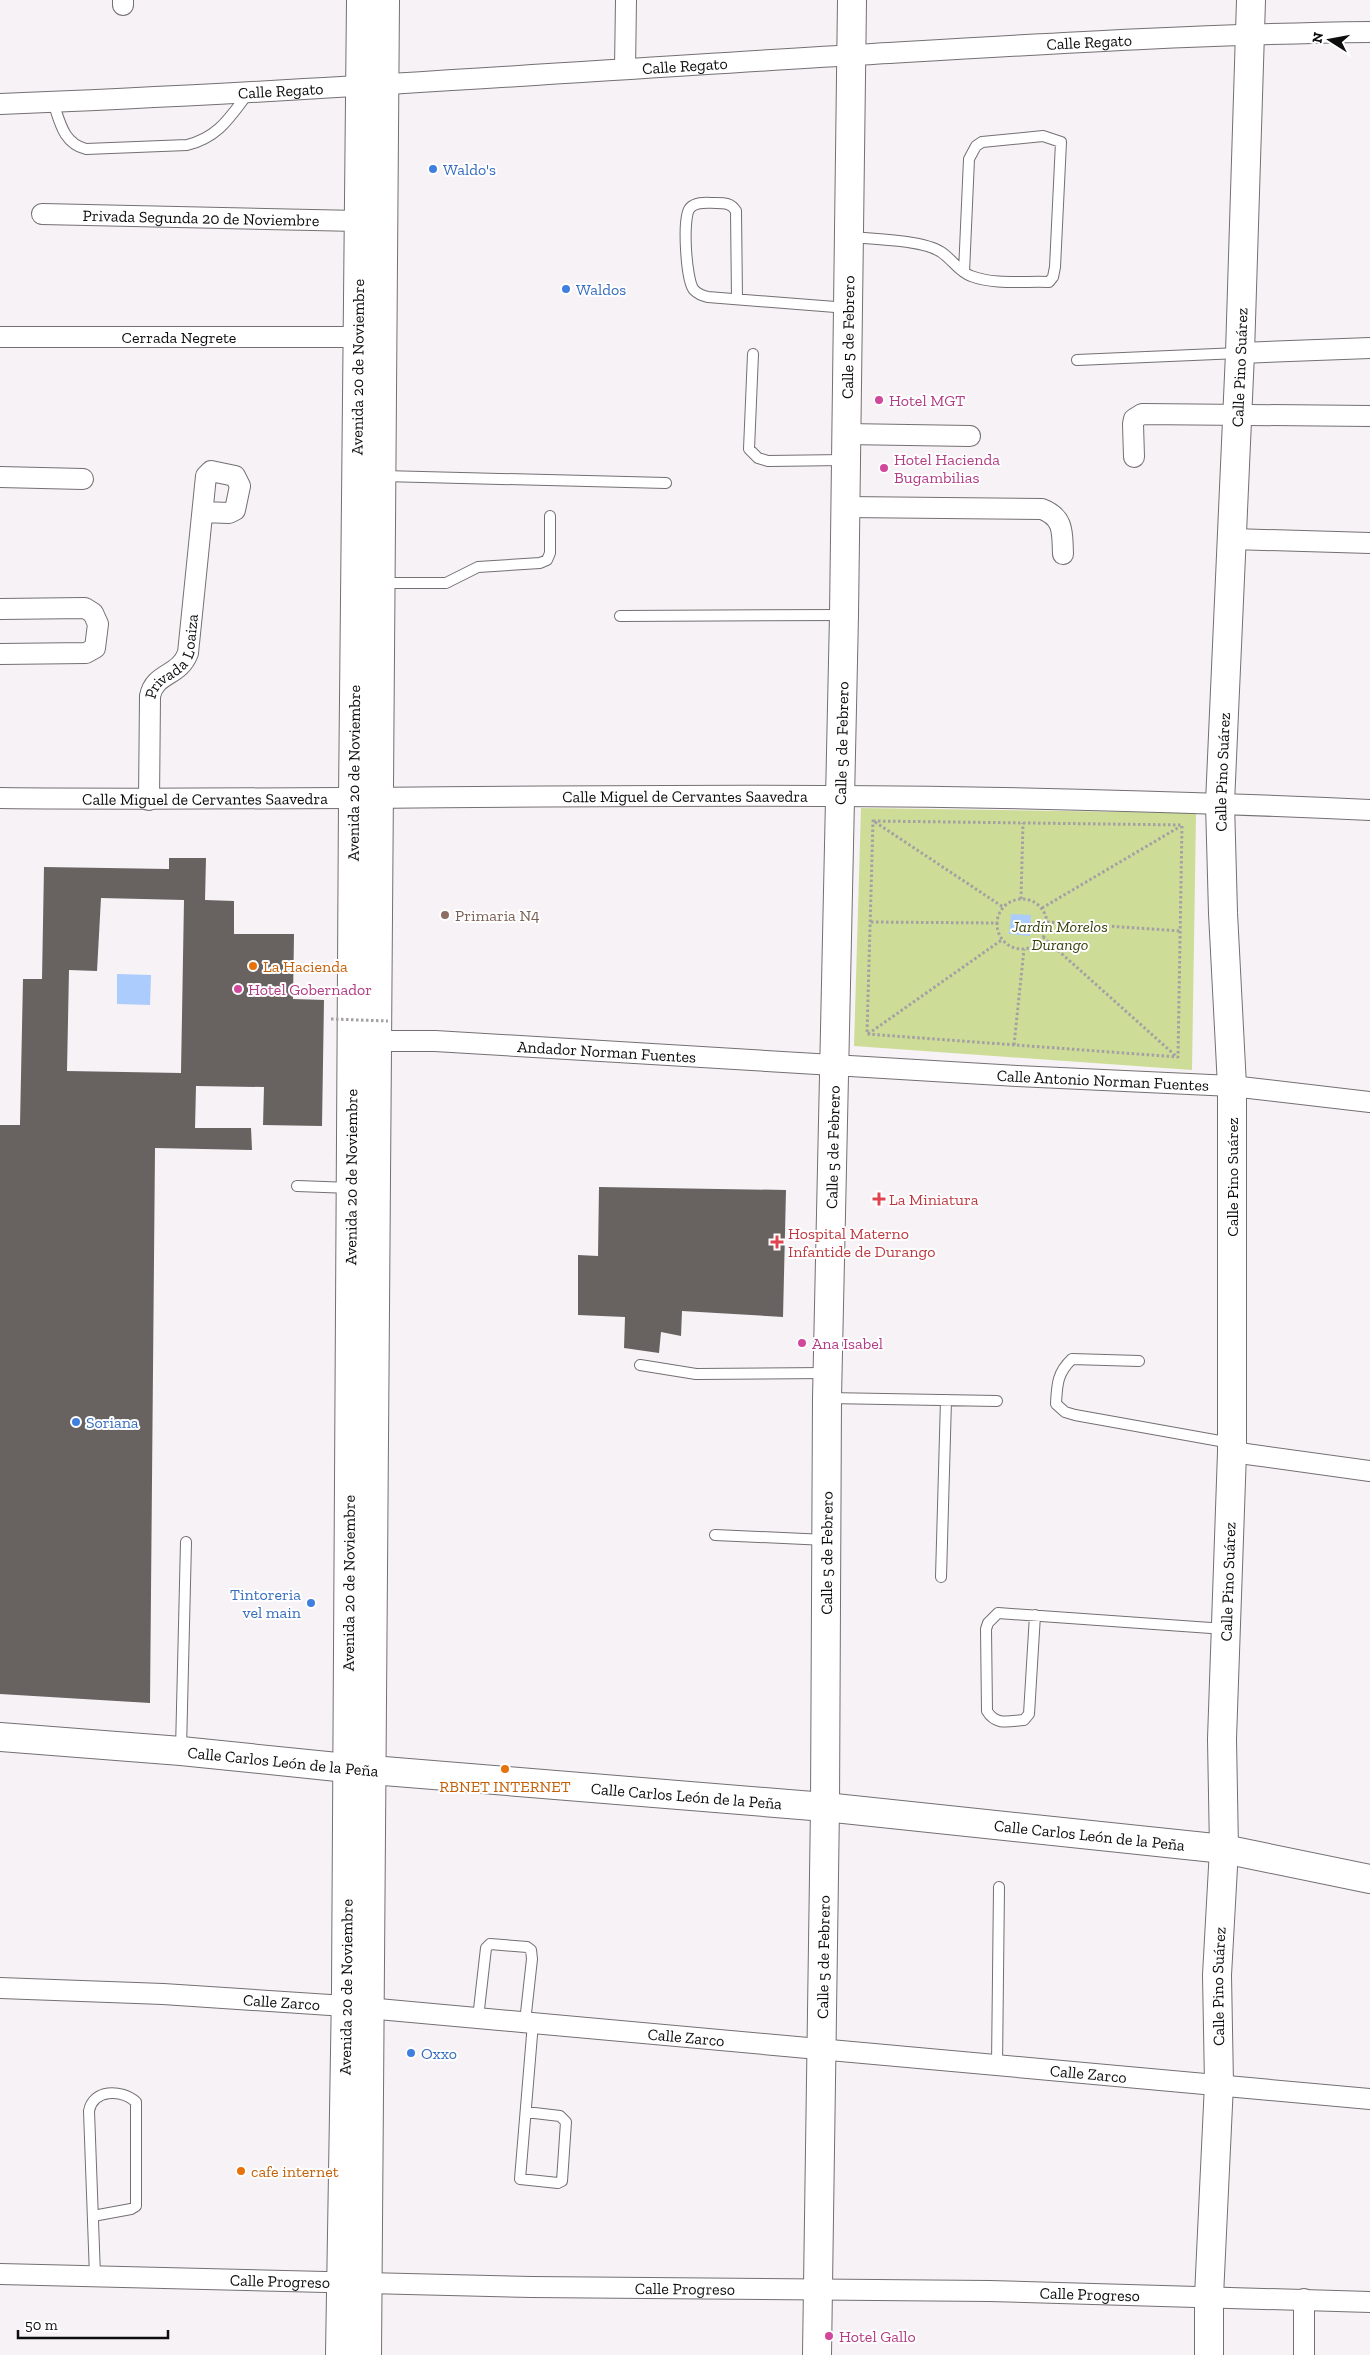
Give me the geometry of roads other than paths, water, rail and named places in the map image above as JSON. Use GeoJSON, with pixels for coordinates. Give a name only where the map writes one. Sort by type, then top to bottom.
{"type":"FeatureCollection","features":[{"type":"Feature","properties":{"kind":"street","name":"Avenida 20 de Noviembre"},"geometry":{"type":"LineString","coordinates":[[361,0],[372,86],[382,476],[380,797],[383,1031],[360,1769],[358,2007],[368,2284],[368,2355]]}},
{"type":"Feature","properties":{"kind":"street","name":"Avenida 20 de Noviembre"},"geometry":{"type":"LineString","coordinates":[[360,1769],[351,1188],[358,221],[372,86],[385,0]]}},
{"type":"Feature","properties":{"kind":"street"},"geometry":{"type":"LineString","coordinates":[[625,69],[626,0]]}},
{"type":"Feature","properties":{"kind":"street","name":"Calle 5 de Febrero"},"geometry":{"type":"LineString","coordinates":[[817,2355],[825,1807],[828,1386],[841,796],[852,0]]}},
{"type":"Feature","properties":{"kind":"street","name":"Calle Pino Suárez"},"geometry":{"type":"LineString","coordinates":[[1209,2355],[1209,2296],[1218,2084],[1217,1975],[1224,1848],[1222,1739],[1232,1447],[1232,1086],[1220,803],[1240,353],[1250,0]]}},
{"type":"Feature","properties":{"kind":"street","name":"Calle Regato"},"geometry":{"type":"LineString","coordinates":[[0,104],[372,86],[625,69],[1249,34],[1370,32]]}},
{"type":"Feature","properties":{"kind":"street","name":"Privada Segunda 20 de Noviembre"},"geometry":{"type":"LineString","coordinates":[[42,214],[358,221]]}},
{"type":"Feature","properties":{"kind":"street","name":"Cerrada Negrete"},"geometry":{"type":"LineString","coordinates":[[0,337],[358,337]]}},
{"type":"Feature","properties":{"kind":"street"},"geometry":{"type":"LineString","coordinates":[[1240,353],[1370,348]]}},
{"type":"Feature","properties":{"kind":"street"},"geometry":{"type":"LineString","coordinates":[[1134,457],[1133,424],[1138,416],[1152,414],[1370,416]]}},
{"type":"Feature","properties":{"kind":"street"},"geometry":{"type":"LineString","coordinates":[[846,447],[970,436]]}},
{"type":"Feature","properties":{"kind":"street"},"geometry":{"type":"LineString","coordinates":[[0,477],[83,479]]}},
{"type":"Feature","properties":{"kind":"street"},"geometry":{"type":"LineString","coordinates":[[846,507],[1042,509],[1057,518],[1061,527],[1063,554]]}},
{"type":"Feature","properties":{"kind":"street","name":"Privada Loaiza"},"geometry":{"type":"LineString","coordinates":[[149,800],[150,696],[152,687],[157,680],[180,668],[188,653],[203,512]]}},
{"type":"Feature","properties":{"kind":"street"},"geometry":{"type":"LineString","coordinates":[[1232,539],[1370,542]]}},
{"type":"Feature","properties":{"kind":"street"},"geometry":{"type":"LineString","coordinates":[[0,609],[85,608],[93,612],[98,624],[95,648],[86,653],[0,654]]}},
{"type":"Feature","properties":{"kind":"street","name":"Calle Miguel de Cervantes Saavedra"},"geometry":{"type":"LineString","coordinates":[[0,798],[149,800],[380,797],[841,796],[1220,803],[1370,810]]}},
{"type":"Feature","properties":{"kind":"street","name":"Andador Norman Fuentes"},"geometry":{"type":"LineString","coordinates":[[383,1031],[435,1041],[835,1064]]}},
{"type":"Feature","properties":{"kind":"street","name":"Calle Antonio Norman Fuentes"},"geometry":{"type":"LineString","coordinates":[[835,1064],[1017,1076],[1232,1086],[1370,1102]]}},
{"type":"Feature","properties":{"kind":"street"},"geometry":{"type":"LineString","coordinates":[[1232,1447],[1370,1471]]}},
{"type":"Feature","properties":{"kind":"street","name":"Calle Carlos León de la Peña"},"geometry":{"type":"LineString","coordinates":[[0,1737],[825,1807],[1224,1848],[1370,1879]]}},
{"type":"Feature","properties":{"kind":"street","name":"Calle Zarco"},"geometry":{"type":"LineString","coordinates":[[0,1988],[163,1994],[358,2007],[1370,2098]]}},
{"type":"Feature","properties":{"kind":"street","name":"Avenida 20 de Noviembre"},"geometry":{"type":"LineString","coordinates":[[340,2355],[340,2283],[358,2007]]}},
{"type":"Feature","properties":{"kind":"street","name":"Calle Progreso"},"geometry":{"type":"LineString","coordinates":[[0,2274],[368,2284],[1209,2296],[1370,2302]]}},
{"type":"Feature","properties":{"kind":"street"},"geometry":{"type":"LineString","coordinates":[[1304,2299],[1304,2355]]}},
{"type":"Feature","properties":{"kind":"lane"},"geometry":{"type":"LineString","coordinates":[[53,102],[63,129],[69,140],[76,146],[86,149],[187,144],[201,141],[213,135],[223,126],[249,92]]}},
{"type":"Feature","properties":{"kind":"lane"},"geometry":{"type":"LineString","coordinates":[[848,237],[912,243],[941,252],[964,272],[970,276],[986,280],[1048,282],[1053,277],[1061,142],[1043,136],[982,142],[976,146],[969,159],[964,272]]}},
{"type":"Feature","properties":{"kind":"lane"},"geometry":{"type":"LineString","coordinates":[[737,299],[736,211],[733,206],[727,203],[696,204],[690,208],[685,225],[689,279],[694,290],[708,297],[848,308]]}},
{"type":"Feature","properties":{"kind":"lane"},"geometry":{"type":"LineString","coordinates":[[1076,360],[1240,353]]}},
{"type":"Feature","properties":{"kind":"lane"},"geometry":{"type":"LineString","coordinates":[[753,354],[749,449],[758,458],[768,461],[846,447]]}},
{"type":"Feature","properties":{"kind":"lane"},"geometry":{"type":"LineString","coordinates":[[382,476],[666,483]]}},
{"type":"Feature","properties":{"kind":"lane"},"geometry":{"type":"LineString","coordinates":[[382,583],[446,583],[478,567],[540,563],[547,560],[550,553],[550,516]]}},
{"type":"Feature","properties":{"kind":"lane"},"geometry":{"type":"LineString","coordinates":[[620,616],[844,615]]}},
{"type":"Feature","properties":{"kind":"lane"},"geometry":{"type":"LineString","coordinates":[[297,1186],[351,1188]]}},
{"type":"Feature","properties":{"kind":"lane"},"geometry":{"type":"LineString","coordinates":[[1139,1361],[1072,1359],[1062,1369],[1058,1378],[1056,1404],[1064,1412],[1075,1415],[1232,1447]]}},
{"type":"Feature","properties":{"kind":"lane"},"geometry":{"type":"LineString","coordinates":[[640,1365],[696,1374],[828,1386],[946,1400],[997,1401]]}},
{"type":"Feature","properties":{"kind":"lane"},"geometry":{"type":"LineString","coordinates":[[941,1577],[946,1400]]}},
{"type":"Feature","properties":{"kind":"lane"},"geometry":{"type":"LineString","coordinates":[[715,1535],[826,1540]]}},
{"type":"Feature","properties":{"kind":"lane"},"geometry":{"type":"LineString","coordinates":[[181,1751],[186,1542]]}},
{"type":"Feature","properties":{"kind":"lane"},"geometry":{"type":"LineString","coordinates":[[1034,1615],[1029,1714],[1024,1720],[1000,1722],[992,1718],[988,1711],[986,1630],[988,1623],[998,1613],[1034,1615],[1225,1629]]}},
{"type":"Feature","properties":{"kind":"lane"},"geometry":{"type":"LineString","coordinates":[[997,2065],[999,1886]]}},
{"type":"Feature","properties":{"kind":"lane"},"geometry":{"type":"LineString","coordinates":[[478,2018],[486,1948],[490,1944],[527,1947],[531,1950],[532,1960],[526,2112],[520,2179],[558,2183],[562,2181],[566,2122],[560,2116],[526,2112]]}},
{"type":"Feature","properties":{"kind":"lane"},"geometry":{"type":"LineString","coordinates":[[93,2216],[131,2209],[136,2206],[136,2102],[129,2096],[107,2093],[97,2096],[90,2102],[89,2111],[95,2276]]}},
{"type":"Feature","properties":{"kind":"water"},"geometry":{"type":"Polygon","coordinates":[[[1011,914],[1031,915],[1030,936],[1009,934],[1011,914]]]}},
{"type":"Feature","properties":{"kind":"water"},"geometry":{"type":"Polygon","coordinates":[[[117,974],[151,975],[150,1005],[117,1004],[117,974]]]}},
{"type":"Feature","properties":{"kind":"place","name":"Waldo's"},"geometry":{"type":"Point","coordinates":[433,169]}},
{"type":"Feature","properties":{"kind":"place","name":"Waldos"},"geometry":{"type":"Point","coordinates":[566,289]}},
{"type":"Feature","properties":{"kind":"place","name":"Hotel MGT"},"geometry":{"type":"Point","coordinates":[879,400]}},
{"type":"Feature","properties":{"kind":"place","name":"Hotel Hacienda Bugambilias"},"geometry":{"type":"Point","coordinates":[884,468]}},
{"type":"Feature","properties":{"kind":"place","name":"Primaria N4"},"geometry":{"type":"Point","coordinates":[445,915]}},
{"type":"Feature","properties":{"kind":"place","name":"La Hacienda"},"geometry":{"type":"Point","coordinates":[253,966]}},
{"type":"Feature","properties":{"kind":"place","name":"Hotel Gobernador"},"geometry":{"type":"Point","coordinates":[238,989]}},
{"type":"Feature","properties":{"kind":"place","name":"La Miniatura"},"geometry":{"type":"Point","coordinates":[879,1199]}},
{"type":"Feature","properties":{"kind":"place","name":"Hospital Materno Infantide de Durango"},"geometry":{"type":"Point","coordinates":[777,1242]}},
{"type":"Feature","properties":{"kind":"place","name":"Ana Isabel"},"geometry":{"type":"Point","coordinates":[802,1343]}},
{"type":"Feature","properties":{"kind":"place","name":"Soriana"},"geometry":{"type":"Point","coordinates":[76,1422]}},
{"type":"Feature","properties":{"kind":"place","name":"Tintoreria vel main"},"geometry":{"type":"Point","coordinates":[311,1603]}},
{"type":"Feature","properties":{"kind":"place","name":"RBNET INTERNET"},"geometry":{"type":"Point","coordinates":[505,1769]}},
{"type":"Feature","properties":{"kind":"place","name":"Oxxo"},"geometry":{"type":"Point","coordinates":[411,2053]}},
{"type":"Feature","properties":{"kind":"place","name":"cafe internet"},"geometry":{"type":"Point","coordinates":[241,2171]}},
{"type":"Feature","properties":{"kind":"place","name":"Hotel Gallo"},"geometry":{"type":"Point","coordinates":[829,2336]}},
{"type":"Feature","properties":{"kind":"park label","name":"Jardín Morelos Durango"},"geometry":{"type":"Point","coordinates":[1060,935]}}]}
